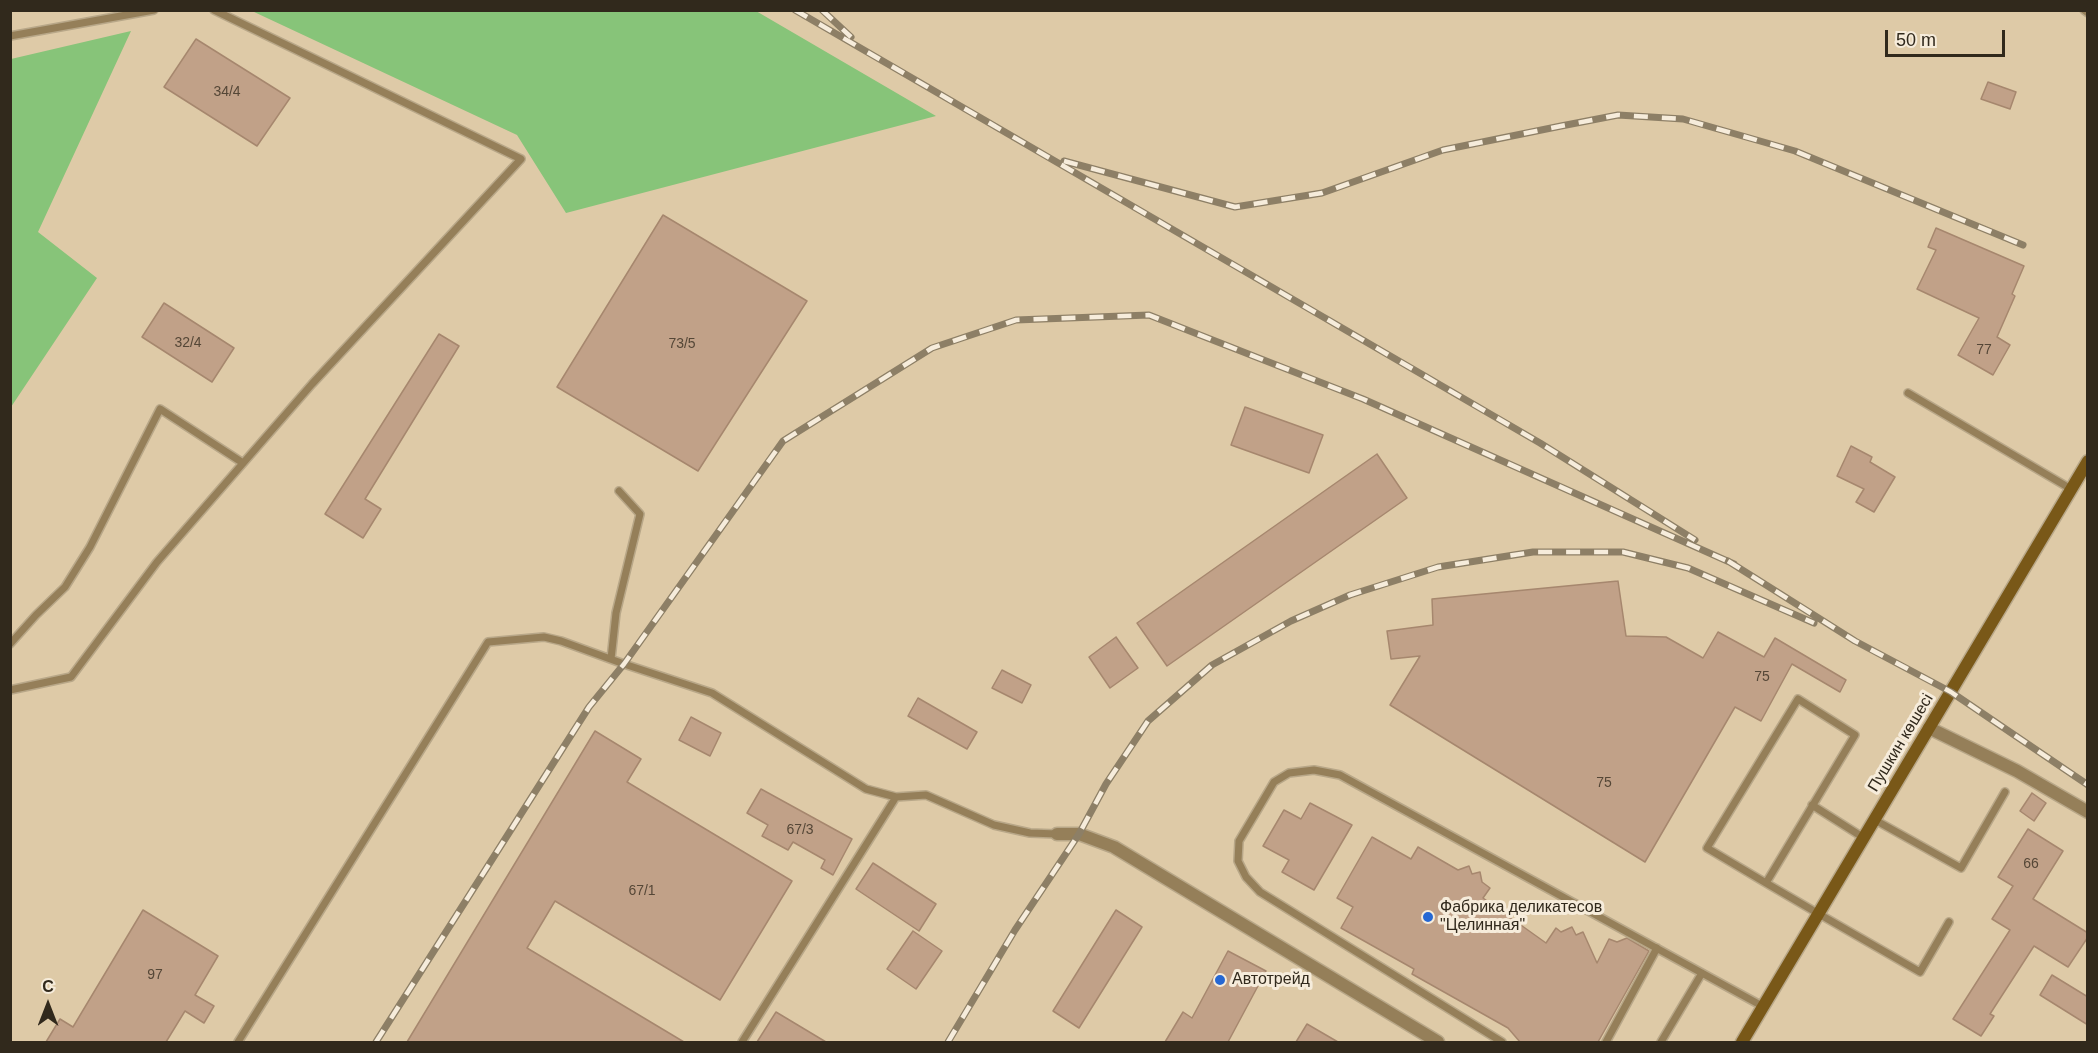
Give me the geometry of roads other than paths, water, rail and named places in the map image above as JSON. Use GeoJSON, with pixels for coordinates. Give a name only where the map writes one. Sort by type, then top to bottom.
{"type":"FeatureCollection","features":[{"type":"Feature","properties":{"kind":"main road","name":"Пушкин көшесі"},"geometry":{"type":"LineString","coordinates":[[1742,1042],[2088,460]]}},
{"type":"Feature","properties":{"kind":"street"},"geometry":{"type":"LineString","coordinates":[[1929,728],[2017,771],[2088,812]]}},
{"type":"Feature","properties":{"kind":"street"},"geometry":{"type":"LineString","coordinates":[[1057,834],[1079,834],[1114,847],[1438,1042]]}},
{"type":"Feature","properties":{"kind":"lane"},"geometry":{"type":"LineString","coordinates":[[10,36],[154,10]]}},
{"type":"Feature","properties":{"kind":"lane"},"geometry":{"type":"LineString","coordinates":[[10,690],[71,677],[157,562],[243,463],[312,384],[521,159],[214,10]]}},
{"type":"Feature","properties":{"kind":"lane"},"geometry":{"type":"LineString","coordinates":[[1908,393],[2071,489]]}},
{"type":"Feature","properties":{"kind":"lane"},"geometry":{"type":"LineString","coordinates":[[10,644],[65,587],[90,547],[160,409],[243,463]]}},
{"type":"Feature","properties":{"kind":"lane"},"geometry":{"type":"LineString","coordinates":[[611,659],[616,614],[640,513],[618,491]]}},
{"type":"Feature","properties":{"kind":"lane"},"geometry":{"type":"LineString","coordinates":[[238,1042],[488,642],[544,637],[561,641],[712,693],[866,789],[897,796],[926,795],[994,825],[1030,832],[1057,834]]}},
{"type":"Feature","properties":{"kind":"lane"},"geometry":{"type":"LineString","coordinates":[[1766,883],[1855,735],[1798,699],[1707,848],[1766,883],[1819,914],[1920,972],[1949,922]]}},
{"type":"Feature","properties":{"kind":"lane"},"geometry":{"type":"LineString","coordinates":[[1502,1042],[1260,892],[1246,877],[1238,861],[1239,841],[1274,782],[1288,772],[1314,770],[1340,775],[1764,1007]]}},
{"type":"Feature","properties":{"kind":"lane"},"geometry":{"type":"LineString","coordinates":[[1875,820],[1961,868],[2005,792]]}},
{"type":"Feature","properties":{"kind":"lane"},"geometry":{"type":"LineString","coordinates":[[742,1042],[897,796]]}},
{"type":"Feature","properties":{"kind":"lane"},"geometry":{"type":"LineString","coordinates":[[1812,805],[1864,838]]}},
{"type":"Feature","properties":{"kind":"lane"},"geometry":{"type":"LineString","coordinates":[[1606,1042],[1657,948]]}},
{"type":"Feature","properties":{"kind":"lane"},"geometry":{"type":"LineString","coordinates":[[1661,1042],[1702,973]]}},
{"type":"Feature","properties":{"kind":"railway"},"geometry":{"type":"LineString","coordinates":[[795,10],[1540,443],[1695,540]]}},
{"type":"Feature","properties":{"kind":"railway"},"geometry":{"type":"LineString","coordinates":[[822,10],[851,37]]}},
{"type":"Feature","properties":{"kind":"railway"},"geometry":{"type":"LineString","coordinates":[[1064,161],[1235,207],[1322,193],[1443,150],[1561,126],[1618,115],[1683,119],[1795,151],[2023,245]]}},
{"type":"Feature","properties":{"kind":"railway"},"geometry":{"type":"LineString","coordinates":[[376,1042],[589,707],[624,664],[783,441],[932,348],[1016,320],[1149,315],[1363,399],[1734,564]]}},
{"type":"Feature","properties":{"kind":"railway"},"geometry":{"type":"LineString","coordinates":[[948,1042],[1015,930],[1079,834],[1106,784],[1148,721],[1212,665],[1291,621],[1350,595],[1438,567],[1533,552],[1623,552],[1688,568],[1814,623]]}},
{"type":"Feature","properties":{"kind":"railway"},"geometry":{"type":"LineString","coordinates":[[1728,561],[1855,641],[1951,692],[2088,785]]}},
{"type":"Feature","properties":{"kind":"place","name":"Фабрика деликатесов \"Целинная\""},"geometry":{"type":"Point","coordinates":[1428,917]}},
{"type":"Feature","properties":{"kind":"place","name":"Автотрейд"},"geometry":{"type":"Point","coordinates":[1220,980]}}]}
